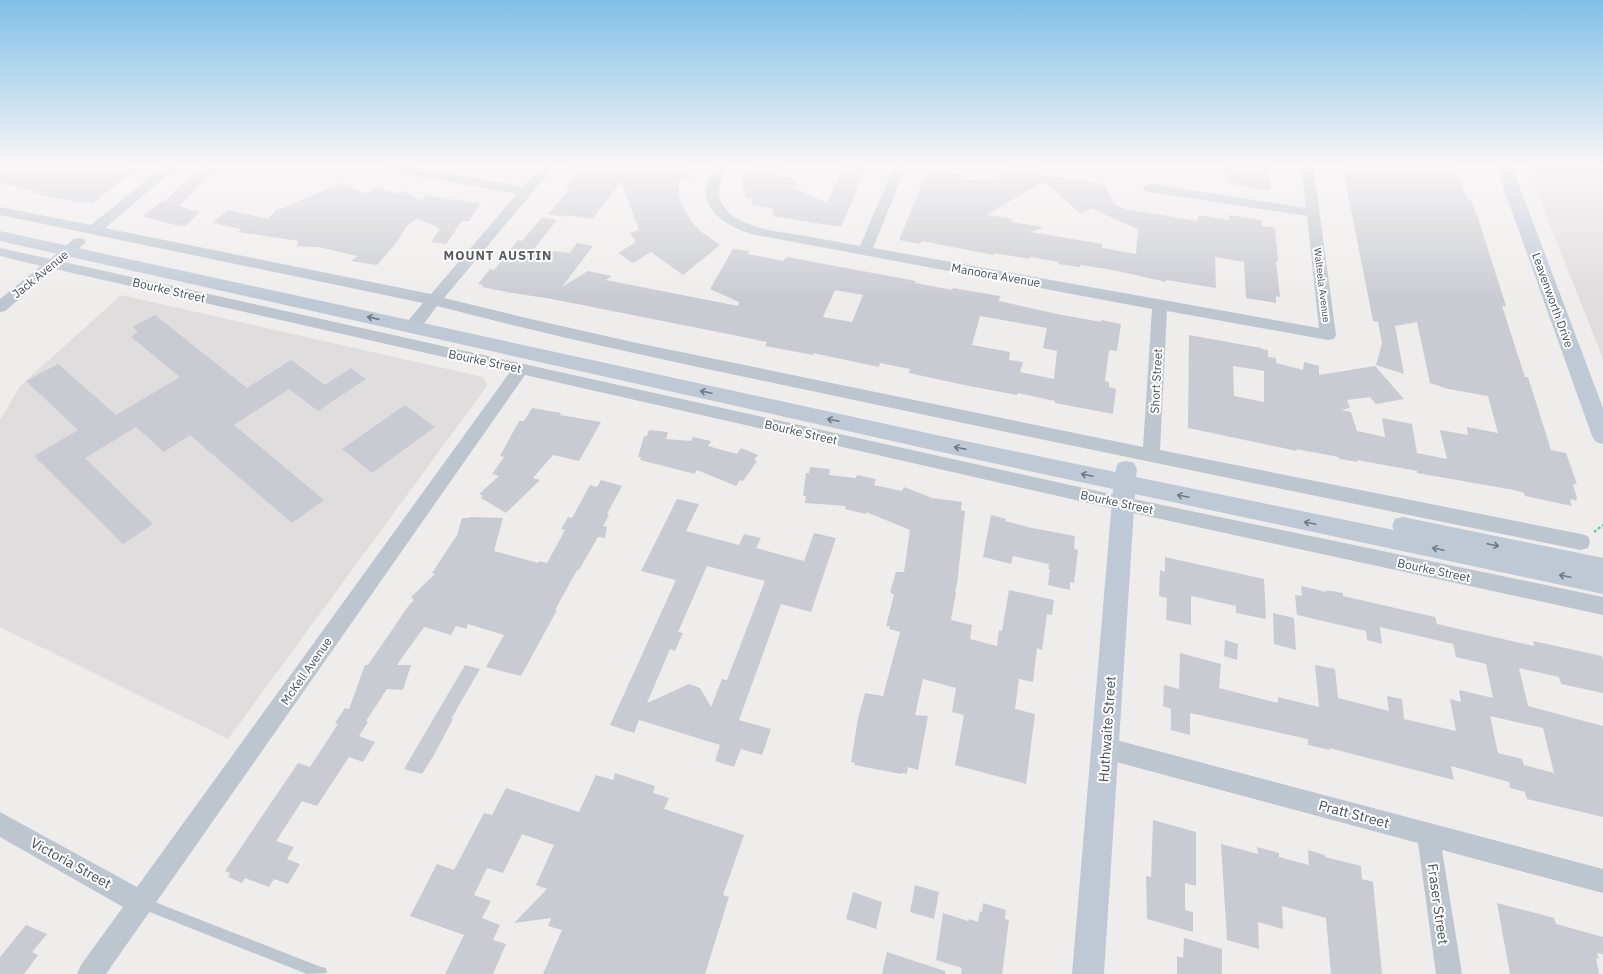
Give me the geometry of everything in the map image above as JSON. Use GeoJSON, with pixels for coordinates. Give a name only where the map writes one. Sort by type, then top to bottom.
{"type":"FeatureCollection","features":[{"type":"Feature","properties":{"kind":"main road","name":"Leavenworth Drive"},"geometry":{"type":"LineString","coordinates":[[1520,209],[1603,436]]}},
{"type":"Feature","properties":{"kind":"main road","name":"Bourke Street"},"geometry":{"type":"LineString","coordinates":[[0,225],[80,241],[1125,486],[1603,584]]}},
{"type":"Feature","properties":{"kind":"main road","name":"Bourke Street"},"geometry":{"type":"LineString","coordinates":[[0,236],[80,241]]}},
{"type":"Feature","properties":{"kind":"main road","name":"Bourke Street"},"geometry":{"type":"LineString","coordinates":[[1125,486],[1603,568]]}},
{"type":"Feature","properties":{"kind":"main road","name":"Huthwaite Street"},"geometry":{"type":"LineString","coordinates":[[1088,974],[1125,486]]}},
{"type":"Feature","properties":{"kind":"street","name":"Jack Avenue"},"geometry":{"type":"LineString","coordinates":[[0,307],[119,209]]}},
{"type":"Feature","properties":{"kind":"street"},"geometry":{"type":"LineString","coordinates":[[416,321],[511,209]]}},
{"type":"Feature","properties":{"kind":"street","name":"Manoora Avenue"},"geometry":{"type":"LineString","coordinates":[[720,209],[731,219],[747,228],[768,233],[1328,335]]}},
{"type":"Feature","properties":{"kind":"street"},"geometry":{"type":"LineString","coordinates":[[865,251],[882,209]]}},
{"type":"Feature","properties":{"kind":"street"},"geometry":{"type":"LineString","coordinates":[[1290,209],[1313,213]]}},
{"type":"Feature","properties":{"kind":"street","name":"Walteela Avenue"},"geometry":{"type":"LineString","coordinates":[[1313,209],[1328,335]]}},
{"type":"Feature","properties":{"kind":"street","name":"Bourke Street"},"geometry":{"type":"LineString","coordinates":[[0,211],[80,241],[434,300],[485,314],[662,353],[1151,456],[1581,542]]}},
{"type":"Feature","properties":{"kind":"street","name":"Bourke Street"},"geometry":{"type":"LineString","coordinates":[[0,252],[521,368],[1125,486],[1603,606]]}},
{"type":"Feature","properties":{"kind":"street","name":"Short Street"},"geometry":{"type":"LineString","coordinates":[[1151,456],[1160,305]]}},
{"type":"Feature","properties":{"kind":"street","name":"McKell Avenue"},"geometry":{"type":"LineString","coordinates":[[90,974],[521,368]]}},
{"type":"Feature","properties":{"kind":"street","name":"Pratt Street"},"geometry":{"type":"LineString","coordinates":[[1105,748],[1603,881]]}},
{"type":"Feature","properties":{"kind":"street","name":"Victoria Street"},"geometry":{"type":"LineString","coordinates":[[0,824],[141,903]]}},
{"type":"Feature","properties":{"kind":"street","name":"Fraser Street"},"geometry":{"type":"LineString","coordinates":[[1428,834],[1449,974]]}},
{"type":"Feature","properties":{"kind":"lane"},"geometry":{"type":"LineString","coordinates":[[141,903],[321,973]]}},
{"type":"Feature","properties":{"kind":"shaded area"},"geometry":{"type":"Polygon","coordinates":[[[1544,209],[1603,209],[1603,359],[1544,209]]]}},
{"type":"Feature","properties":{"kind":"shaded area"},"geometry":{"type":"Polygon","coordinates":[[[121,295],[483,377],[487,386],[228,739],[0,627],[0,420],[20,386],[121,295]]]}},
{"type":"Feature","properties":{"kind":"building"},"geometry":{"type":"Polygon","coordinates":[[[151,209],[191,209],[200,212],[185,226],[175,225],[142,216],[151,209]]]}},
{"type":"Feature","properties":{"kind":"building"},"geometry":{"type":"Polygon","coordinates":[[[277,209],[477,209],[469,221],[462,221],[446,244],[431,242],[440,229],[417,218],[407,226],[396,243],[377,265],[351,261],[357,256],[318,247],[296,246],[299,241],[238,232],[241,229],[212,223],[228,210],[268,219],[277,209]]]}},
{"type":"Feature","properties":{"kind":"building"},"geometry":{"type":"Polygon","coordinates":[[[552,209],[599,209],[592,219],[548,214],[552,209]]]}},
{"type":"Feature","properties":{"kind":"building"},"geometry":{"type":"Polygon","coordinates":[[[631,209],[684,209],[691,221],[700,231],[720,245],[683,275],[651,252],[633,263],[618,253],[636,242],[630,233],[639,230],[631,209]]]}},
{"type":"Feature","properties":{"kind":"building"},"geometry":{"type":"Polygon","coordinates":[[[774,209],[849,209],[841,227],[772,216],[774,209]]]}},
{"type":"Feature","properties":{"kind":"building"},"geometry":{"type":"Polygon","coordinates":[[[911,209],[996,209],[987,215],[1013,219],[1012,222],[1044,227],[1031,232],[1102,244],[1102,248],[1136,254],[1138,229],[1095,209],[1128,209],[1197,221],[1198,215],[1229,220],[1229,215],[1262,220],[1262,226],[1275,228],[1278,262],[1276,261],[1280,297],[1276,296],[1276,303],[1246,298],[1244,262],[1215,257],[1216,288],[1166,280],[1166,282],[1113,270],[1080,265],[1080,267],[1058,264],[1059,262],[1030,257],[1029,259],[994,253],[994,255],[922,241],[920,244],[899,240],[911,209]]]}},
{"type":"Feature","properties":{"kind":"building"},"geometry":{"type":"Polygon","coordinates":[[[1076,209],[1089,209],[1080,213],[1076,209]]]}},
{"type":"Feature","properties":{"kind":"building"},"geometry":{"type":"Polygon","coordinates":[[[1351,209],[1475,209],[1506,306],[1502,306],[1525,377],[1528,377],[1551,450],[1566,453],[1577,484],[1573,484],[1577,501],[1570,499],[1572,506],[1525,496],[1524,493],[1514,490],[1417,473],[1417,471],[1357,460],[1358,462],[1339,459],[1339,457],[1296,449],[1297,451],[1188,428],[1189,335],[1268,350],[1268,357],[1276,358],[1276,363],[1303,370],[1304,362],[1319,366],[1319,375],[1375,366],[1404,399],[1376,404],[1370,397],[1347,400],[1350,408],[1341,410],[1351,412],[1357,431],[1385,437],[1382,418],[1412,424],[1417,453],[1447,459],[1440,430],[1468,435],[1467,427],[1498,433],[1488,396],[1448,389],[1430,383],[1417,322],[1395,326],[1404,374],[1376,365],[1382,343],[1378,322],[1373,321],[1351,209]],[[1233,366],[1234,396],[1264,402],[1264,371],[1233,366]]]}},
{"type":"Feature","properties":{"kind":"building"},"geometry":{"type":"Polygon","coordinates":[[[542,217],[557,220],[534,249],[570,253],[577,243],[593,246],[562,287],[588,271],[612,276],[606,280],[738,306],[739,302],[710,289],[733,249],[749,251],[748,254],[783,261],[787,257],[916,281],[915,283],[952,290],[953,288],[1000,296],[999,301],[1057,314],[1121,324],[1117,351],[1109,350],[1105,381],[1109,382],[1109,387],[1116,389],[1113,414],[1055,403],[1055,401],[1018,393],[1017,395],[909,373],[910,369],[880,363],[879,367],[813,353],[813,355],[765,346],[767,342],[552,299],[482,287],[483,285],[478,284],[490,269],[494,270],[518,240],[522,241],[542,217]],[[835,290],[823,317],[852,322],[863,295],[835,290]],[[980,316],[972,345],[1010,352],[1009,360],[1023,362],[1020,372],[1054,379],[1057,351],[1043,348],[1047,328],[980,316]]]}},
{"type":"Feature","properties":{"kind":"building"},"geometry":{"type":"Polygon","coordinates":[[[155,315],[247,388],[291,360],[325,385],[351,368],[366,379],[318,411],[289,389],[234,425],[324,500],[292,523],[190,435],[164,452],[136,427],[85,458],[153,524],[123,544],[34,456],[78,430],[26,381],[58,364],[116,415],[180,377],[131,337],[138,331],[132,327],[155,315]]]}},
{"type":"Feature","properties":{"kind":"building"},"geometry":{"type":"Polygon","coordinates":[[[405,405],[435,427],[372,473],[342,449],[405,405]]]}},
{"type":"Feature","properties":{"kind":"building"},"geometry":{"type":"Polygon","coordinates":[[[532,408],[561,413],[560,415],[601,422],[579,461],[553,455],[533,478],[540,480],[506,513],[481,498],[483,496],[479,494],[499,476],[492,474],[504,457],[500,456],[519,421],[524,421],[532,408]]]}},
{"type":"Feature","properties":{"kind":"building"},"geometry":{"type":"Polygon","coordinates":[[[649,430],[668,432],[666,439],[691,441],[693,437],[711,441],[708,446],[737,454],[741,448],[758,455],[754,460],[757,461],[743,481],[740,480],[736,486],[697,470],[695,474],[640,460],[641,457],[638,457],[644,436],[647,436],[649,430]]]}},
{"type":"Feature","properties":{"kind":"building"},"geometry":{"type":"Polygon","coordinates":[[[810,467],[830,469],[829,475],[856,478],[857,475],[876,479],[874,485],[902,491],[904,487],[932,498],[962,502],[961,510],[965,511],[957,585],[951,620],[972,625],[970,639],[997,646],[999,630],[1002,631],[1009,590],[1054,600],[1052,615],[1047,614],[1042,650],[1037,648],[1033,682],[1019,679],[1015,709],[1035,714],[1026,784],[955,765],[964,715],[952,712],[956,688],[923,679],[915,715],[928,716],[918,770],[908,767],[907,774],[901,774],[854,765],[855,763],[851,762],[858,718],[865,693],[883,696],[900,632],[889,629],[890,626],[886,626],[894,595],[890,592],[896,572],[904,572],[910,530],[866,512],[866,514],[845,509],[846,506],[805,503],[806,496],[803,496],[806,473],[809,473],[810,467]]]}},
{"type":"Feature","properties":{"kind":"building"},"geometry":{"type":"Polygon","coordinates":[[[601,480],[622,486],[607,514],[609,515],[603,526],[607,527],[605,538],[598,537],[579,570],[577,570],[521,676],[486,667],[504,635],[468,624],[466,629],[456,626],[451,635],[424,627],[397,665],[411,665],[403,690],[387,689],[366,721],[368,722],[359,736],[375,742],[363,762],[349,757],[317,806],[302,801],[276,841],[294,847],[287,859],[300,864],[288,884],[274,879],[269,887],[245,878],[242,883],[228,877],[230,873],[225,871],[298,763],[310,767],[338,724],[335,723],[345,708],[349,709],[365,665],[368,665],[414,600],[411,597],[435,574],[432,573],[457,535],[462,518],[503,518],[494,551],[538,563],[539,561],[547,563],[565,530],[561,529],[568,517],[572,518],[590,485],[597,487],[601,480]]]}},
{"type":"Feature","properties":{"kind":"building"},"geometry":{"type":"Polygon","coordinates":[[[677,499],[699,504],[686,531],[739,545],[744,534],[761,538],[756,548],[804,561],[814,533],[836,538],[811,612],[781,604],[739,720],[771,729],[762,755],[741,749],[734,767],[715,761],[720,745],[639,720],[634,733],[610,725],[676,580],[641,571],[677,499]],[[707,566],[678,632],[683,633],[675,651],[670,649],[647,703],[689,684],[700,688],[711,707],[722,679],[727,680],[765,581],[707,566]]]}},
{"type":"Feature","properties":{"kind":"building"},"geometry":{"type":"Polygon","coordinates":[[[991,515],[1006,519],[1005,521],[1032,528],[1075,536],[1074,549],[1078,550],[1074,583],[1070,582],[1070,590],[1048,585],[1050,569],[1048,569],[1049,564],[1013,556],[1011,564],[983,557],[991,515]]]}},
{"type":"Feature","properties":{"kind":"building"},"geometry":{"type":"Polygon","coordinates":[[[1165,557],[1264,579],[1266,619],[1236,613],[1236,606],[1191,596],[1191,625],[1166,620],[1167,598],[1159,596],[1160,570],[1165,572],[1165,557]]]}},
{"type":"Feature","properties":{"kind":"building"},"geometry":{"type":"Polygon","coordinates":[[[1301,586],[1327,592],[1326,590],[1343,593],[1343,596],[1435,617],[1437,624],[1534,646],[1533,641],[1602,656],[1603,693],[1561,684],[1559,677],[1519,668],[1528,706],[1603,726],[1603,817],[1527,799],[1525,792],[1510,788],[1509,782],[1451,766],[1454,780],[1329,748],[1330,750],[1308,745],[1308,739],[1190,713],[1190,735],[1171,730],[1171,709],[1163,706],[1164,685],[1179,689],[1180,653],[1221,664],[1219,688],[1278,703],[1278,697],[1319,707],[1315,665],[1335,669],[1338,698],[1389,711],[1387,696],[1402,699],[1404,719],[1456,731],[1450,699],[1461,702],[1459,690],[1493,698],[1486,664],[1456,657],[1453,644],[1380,627],[1382,644],[1367,640],[1366,631],[1297,615],[1295,595],[1302,596],[1301,586]],[[1490,716],[1498,753],[1522,759],[1524,765],[1554,773],[1543,728],[1490,716]]]}},
{"type":"Feature","properties":{"kind":"building"},"geometry":{"type":"Polygon","coordinates":[[[1273,613],[1294,618],[1296,650],[1274,644],[1273,613]]]}},
{"type":"Feature","properties":{"kind":"building"},"geometry":{"type":"Polygon","coordinates":[[[1225,640],[1238,644],[1237,660],[1224,656],[1225,640]]]}},
{"type":"Feature","properties":{"kind":"building"},"geometry":{"type":"Polygon","coordinates":[[[465,665],[480,669],[451,719],[453,719],[434,755],[422,774],[404,769],[465,665]]]}},
{"type":"Feature","properties":{"kind":"building"},"geometry":{"type":"Polygon","coordinates":[[[615,773],[655,786],[653,793],[669,798],[664,809],[744,835],[723,895],[729,897],[705,974],[543,974],[562,930],[548,926],[551,918],[514,923],[547,889],[536,885],[554,845],[522,834],[503,873],[487,868],[474,895],[491,901],[482,918],[500,925],[493,940],[506,944],[493,974],[445,974],[464,935],[410,916],[437,864],[454,870],[484,813],[492,815],[506,788],[579,812],[596,775],[613,780],[615,773]]]}},
{"type":"Feature","properties":{"kind":"building"},"geometry":{"type":"Polygon","coordinates":[[[1153,820],[1196,832],[1196,886],[1185,883],[1185,910],[1193,912],[1193,932],[1147,919],[1146,876],[1151,877],[1153,820]]]}},
{"type":"Feature","properties":{"kind":"building"},"geometry":{"type":"Polygon","coordinates":[[[1221,844],[1258,854],[1257,847],[1279,853],[1279,857],[1309,865],[1308,850],[1325,855],[1325,857],[1361,866],[1362,879],[1373,882],[1382,974],[1331,974],[1326,918],[1282,906],[1283,929],[1258,922],[1259,949],[1227,940],[1221,844]]]}},
{"type":"Feature","properties":{"kind":"building"},"geometry":{"type":"Polygon","coordinates":[[[915,885],[939,892],[934,919],[910,912],[915,885]]]}},
{"type":"Feature","properties":{"kind":"building"},"geometry":{"type":"Polygon","coordinates":[[[853,892],[882,902],[876,929],[846,919],[853,892]]]}},
{"type":"Feature","properties":{"kind":"building"},"geometry":{"type":"Polygon","coordinates":[[[983,903],[1006,910],[1005,919],[1009,920],[1002,974],[961,974],[962,968],[936,960],[943,913],[968,921],[969,919],[978,922],[980,911],[982,912],[983,903]]]}},
{"type":"Feature","properties":{"kind":"building"},"geometry":{"type":"Polygon","coordinates":[[[1497,903],[1554,918],[1556,924],[1603,937],[1603,954],[1597,953],[1599,959],[1596,958],[1599,974],[1510,974],[1497,903]]]}},
{"type":"Feature","properties":{"kind":"building"},"geometry":{"type":"Polygon","coordinates":[[[26,925],[47,934],[32,952],[38,955],[24,974],[0,974],[0,957],[26,925]]]}},
{"type":"Feature","properties":{"kind":"building"},"geometry":{"type":"Polygon","coordinates":[[[1184,938],[1222,949],[1222,974],[1177,974],[1177,956],[1183,958],[1184,938]]]}},
{"type":"Feature","properties":{"kind":"building"},"geometry":{"type":"Polygon","coordinates":[[[887,952],[945,971],[945,974],[882,974],[887,952]]]}},
{"type":"Feature","properties":{"kind":"district","name":"MOUNT AUSTIN"},"geometry":{"type":"Point","coordinates":[498,255]}}]}
